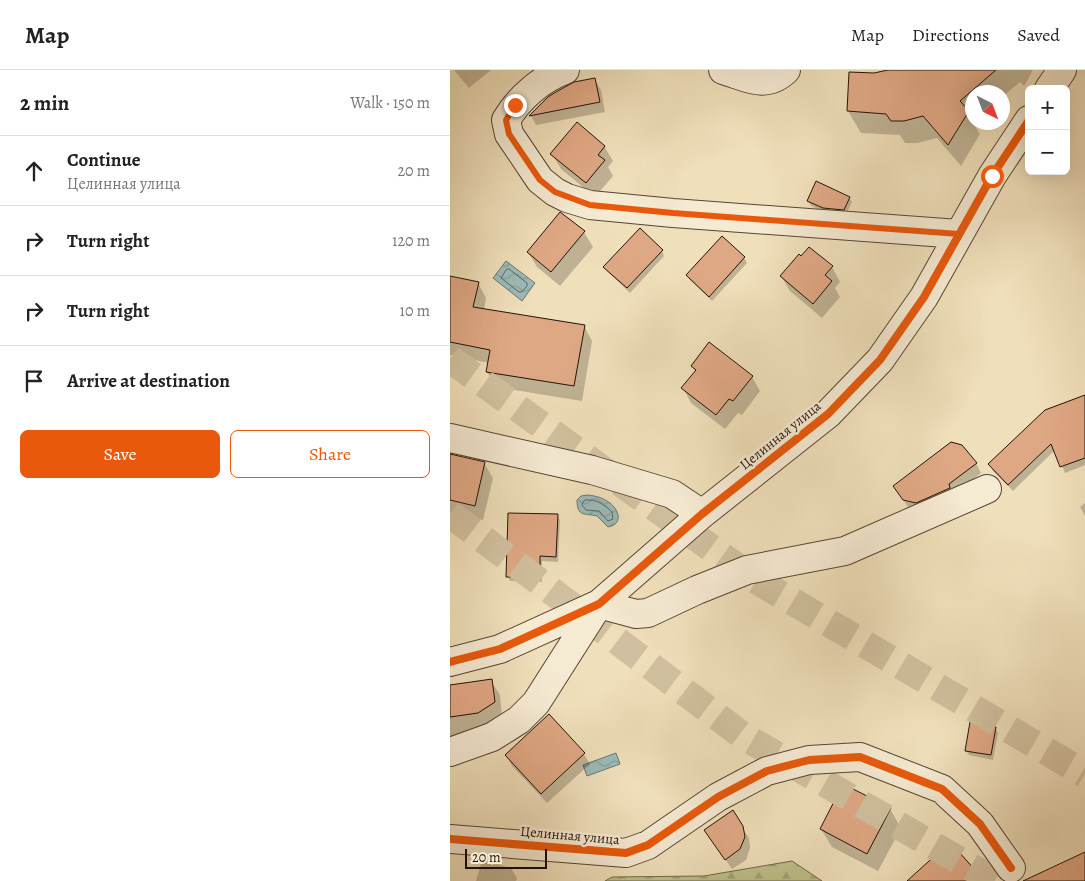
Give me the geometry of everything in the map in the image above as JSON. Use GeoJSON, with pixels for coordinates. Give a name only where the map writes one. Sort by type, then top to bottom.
{"type":"FeatureCollection","features":[{"type":"Feature","properties":{"kind":"street"},"geometry":{"type":"LineString","coordinates":[[565,70],[529,93],[515,105],[506,120],[509,134],[540,180],[555,192],[567,198],[590,205],[673,213],[959,234]]}},
{"type":"Feature","properties":{"kind":"street"},"geometry":{"type":"LineString","coordinates":[[723,70],[762,82],[778,78],[786,70]]}},
{"type":"Feature","properties":{"kind":"street"},"geometry":{"type":"LineString","coordinates":[[1052,85],[1062,70]]}},
{"type":"Feature","properties":{"kind":"street","name":"Целинная улица"},"geometry":{"type":"LineString","coordinates":[[450,752],[492,737],[519,720],[536,703],[599,604],[702,514],[828,414],[880,360],[924,297],[992,176],[1025,126]]}},
{"type":"Feature","properties":{"kind":"street"},"geometry":{"type":"LineString","coordinates":[[450,438],[592,470],[672,494],[702,514]]}},
{"type":"Feature","properties":{"kind":"street"},"geometry":{"type":"LineString","coordinates":[[599,604],[636,614],[648,613],[697,590],[747,570],[845,551],[987,489]]}},
{"type":"Feature","properties":{"kind":"street","name":"Целинная улица"},"geometry":{"type":"LineString","coordinates":[[450,662],[500,649],[599,604]]}},
{"type":"Feature","properties":{"kind":"street","name":"Целинная улица"},"geometry":{"type":"LineString","coordinates":[[450,839],[626,853],[648,845],[718,797],[767,771],[809,760],[860,757],[942,789],[980,824],[1011,868]]}},
{"type":"Feature","properties":{"kind":"green space"},"geometry":{"type":"Polygon","coordinates":[[[792,861],[822,881],[605,881],[612,877],[704,876],[792,861]]]}},
{"type":"Feature","properties":{"kind":"water"},"geometry":{"type":"Polygon","coordinates":[[[506,261],[535,283],[522,301],[493,278],[506,261]]]}},
{"type":"Feature","properties":{"kind":"water"},"geometry":{"type":"Polygon","coordinates":[[[588,495],[600,498],[611,504],[617,511],[617,523],[608,527],[597,516],[580,512],[577,500],[581,496],[588,495]]]}},
{"type":"Feature","properties":{"kind":"water"},"geometry":{"type":"Polygon","coordinates":[[[616,753],[620,764],[587,776],[583,765],[616,753]]]}},
{"type":"Feature","properties":{"kind":"building"},"geometry":{"type":"Polygon","coordinates":[[[888,70],[996,70],[979,85],[965,85],[965,97],[960,101],[965,107],[965,117],[948,145],[923,116],[904,121],[891,121],[886,114],[847,111],[849,72],[874,73],[888,70]]]}},
{"type":"Feature","properties":{"kind":"building"},"geometry":{"type":"Polygon","coordinates":[[[595,78],[600,102],[529,116],[548,97],[556,92],[574,82],[595,78]]]}},
{"type":"Feature","properties":{"kind":"building"},"geometry":{"type":"Polygon","coordinates":[[[577,122],[605,146],[598,155],[605,160],[586,183],[550,154],[577,122]]]}},
{"type":"Feature","properties":{"kind":"building"},"geometry":{"type":"Polygon","coordinates":[[[816,181],[850,197],[844,210],[823,208],[807,201],[816,181]]]}},
{"type":"Feature","properties":{"kind":"building"},"geometry":{"type":"Polygon","coordinates":[[[560,212],[585,231],[551,272],[527,252],[560,212]]]}},
{"type":"Feature","properties":{"kind":"building"},"geometry":{"type":"Polygon","coordinates":[[[640,228],[663,250],[627,288],[603,267],[640,228]]]}},
{"type":"Feature","properties":{"kind":"building"},"geometry":{"type":"Polygon","coordinates":[[[722,236],[745,257],[709,297],[686,275],[722,236]]]}},
{"type":"Feature","properties":{"kind":"building"},"geometry":{"type":"Polygon","coordinates":[[[809,247],[833,266],[825,275],[832,281],[813,304],[780,276],[799,254],[801,256],[809,247]]]}},
{"type":"Feature","properties":{"kind":"building"},"geometry":{"type":"Polygon","coordinates":[[[450,276],[479,282],[473,307],[585,325],[574,386],[486,372],[490,350],[450,342],[450,276]]]}},
{"type":"Feature","properties":{"kind":"building"},"geometry":{"type":"Polygon","coordinates":[[[709,342],[753,376],[733,401],[729,399],[716,415],[681,388],[696,370],[691,366],[709,342]]]}},
{"type":"Feature","properties":{"kind":"building"},"geometry":{"type":"Polygon","coordinates":[[[1085,395],[1085,458],[1060,467],[1051,444],[1008,485],[988,464],[1045,410],[1085,395]]]}},
{"type":"Feature","properties":{"kind":"building"},"geometry":{"type":"Polygon","coordinates":[[[951,442],[962,445],[977,463],[949,484],[950,488],[916,503],[903,500],[893,486],[951,442]]]}},
{"type":"Feature","properties":{"kind":"building"},"geometry":{"type":"Polygon","coordinates":[[[450,454],[485,462],[475,506],[450,500],[450,454]]]}},
{"type":"Feature","properties":{"kind":"building"},"geometry":{"type":"Polygon","coordinates":[[[508,513],[558,514],[556,557],[540,556],[540,578],[506,577],[508,513]]]}},
{"type":"Feature","properties":{"kind":"building"},"geometry":{"type":"Polygon","coordinates":[[[492,679],[495,702],[478,713],[450,717],[450,685],[492,679]]]}},
{"type":"Feature","properties":{"kind":"building"},"geometry":{"type":"Polygon","coordinates":[[[549,714],[585,753],[541,794],[505,755],[549,714]]]}},
{"type":"Feature","properties":{"kind":"building"},"geometry":{"type":"Polygon","coordinates":[[[970,722],[996,727],[991,755],[965,751],[970,722]]]}},
{"type":"Feature","properties":{"kind":"building"},"geometry":{"type":"Polygon","coordinates":[[[843,784],[891,808],[867,854],[820,829],[843,784]]]}},
{"type":"Feature","properties":{"kind":"building"},"geometry":{"type":"Polygon","coordinates":[[[733,810],[743,826],[745,837],[740,849],[725,860],[704,830],[733,810]]]}},
{"type":"Feature","properties":{"kind":"building"},"geometry":{"type":"Polygon","coordinates":[[[950,842],[985,881],[907,881],[950,842]]]}},
{"type":"Feature","properties":{"kind":"building"},"geometry":{"type":"Polygon","coordinates":[[[1085,852],[1085,881],[1023,881],[1085,852]]]}},
{"type":"Feature","properties":{"kind":"tunnel"},"geometry":{"type":"LineString","coordinates":[[450,359],[751,577],[1085,774]]}},
{"type":"Feature","properties":{"kind":"tunnel"},"geometry":{"type":"LineString","coordinates":[[450,514],[743,736],[995,881]]}},
{"type":"Feature","properties":{"kind":"cycle path"},"geometry":{"type":"LineString","coordinates":[[450,662],[500,649],[599,604],[702,514],[828,414],[880,360],[924,297],[992,176],[1025,126]]}},
{"type":"Feature","properties":{"kind":"cycle path"},"geometry":{"type":"LineString","coordinates":[[450,839],[626,853],[648,845],[718,797],[767,771],[809,760],[860,757],[942,789],[980,824],[1011,868]]}},
{"type":"Feature","properties":{"kind":"route"},"geometry":{"type":"LineString","coordinates":[[515,105],[506,120],[509,134],[540,180],[555,192],[567,198],[590,205],[959,234],[992,176]]}}]}
